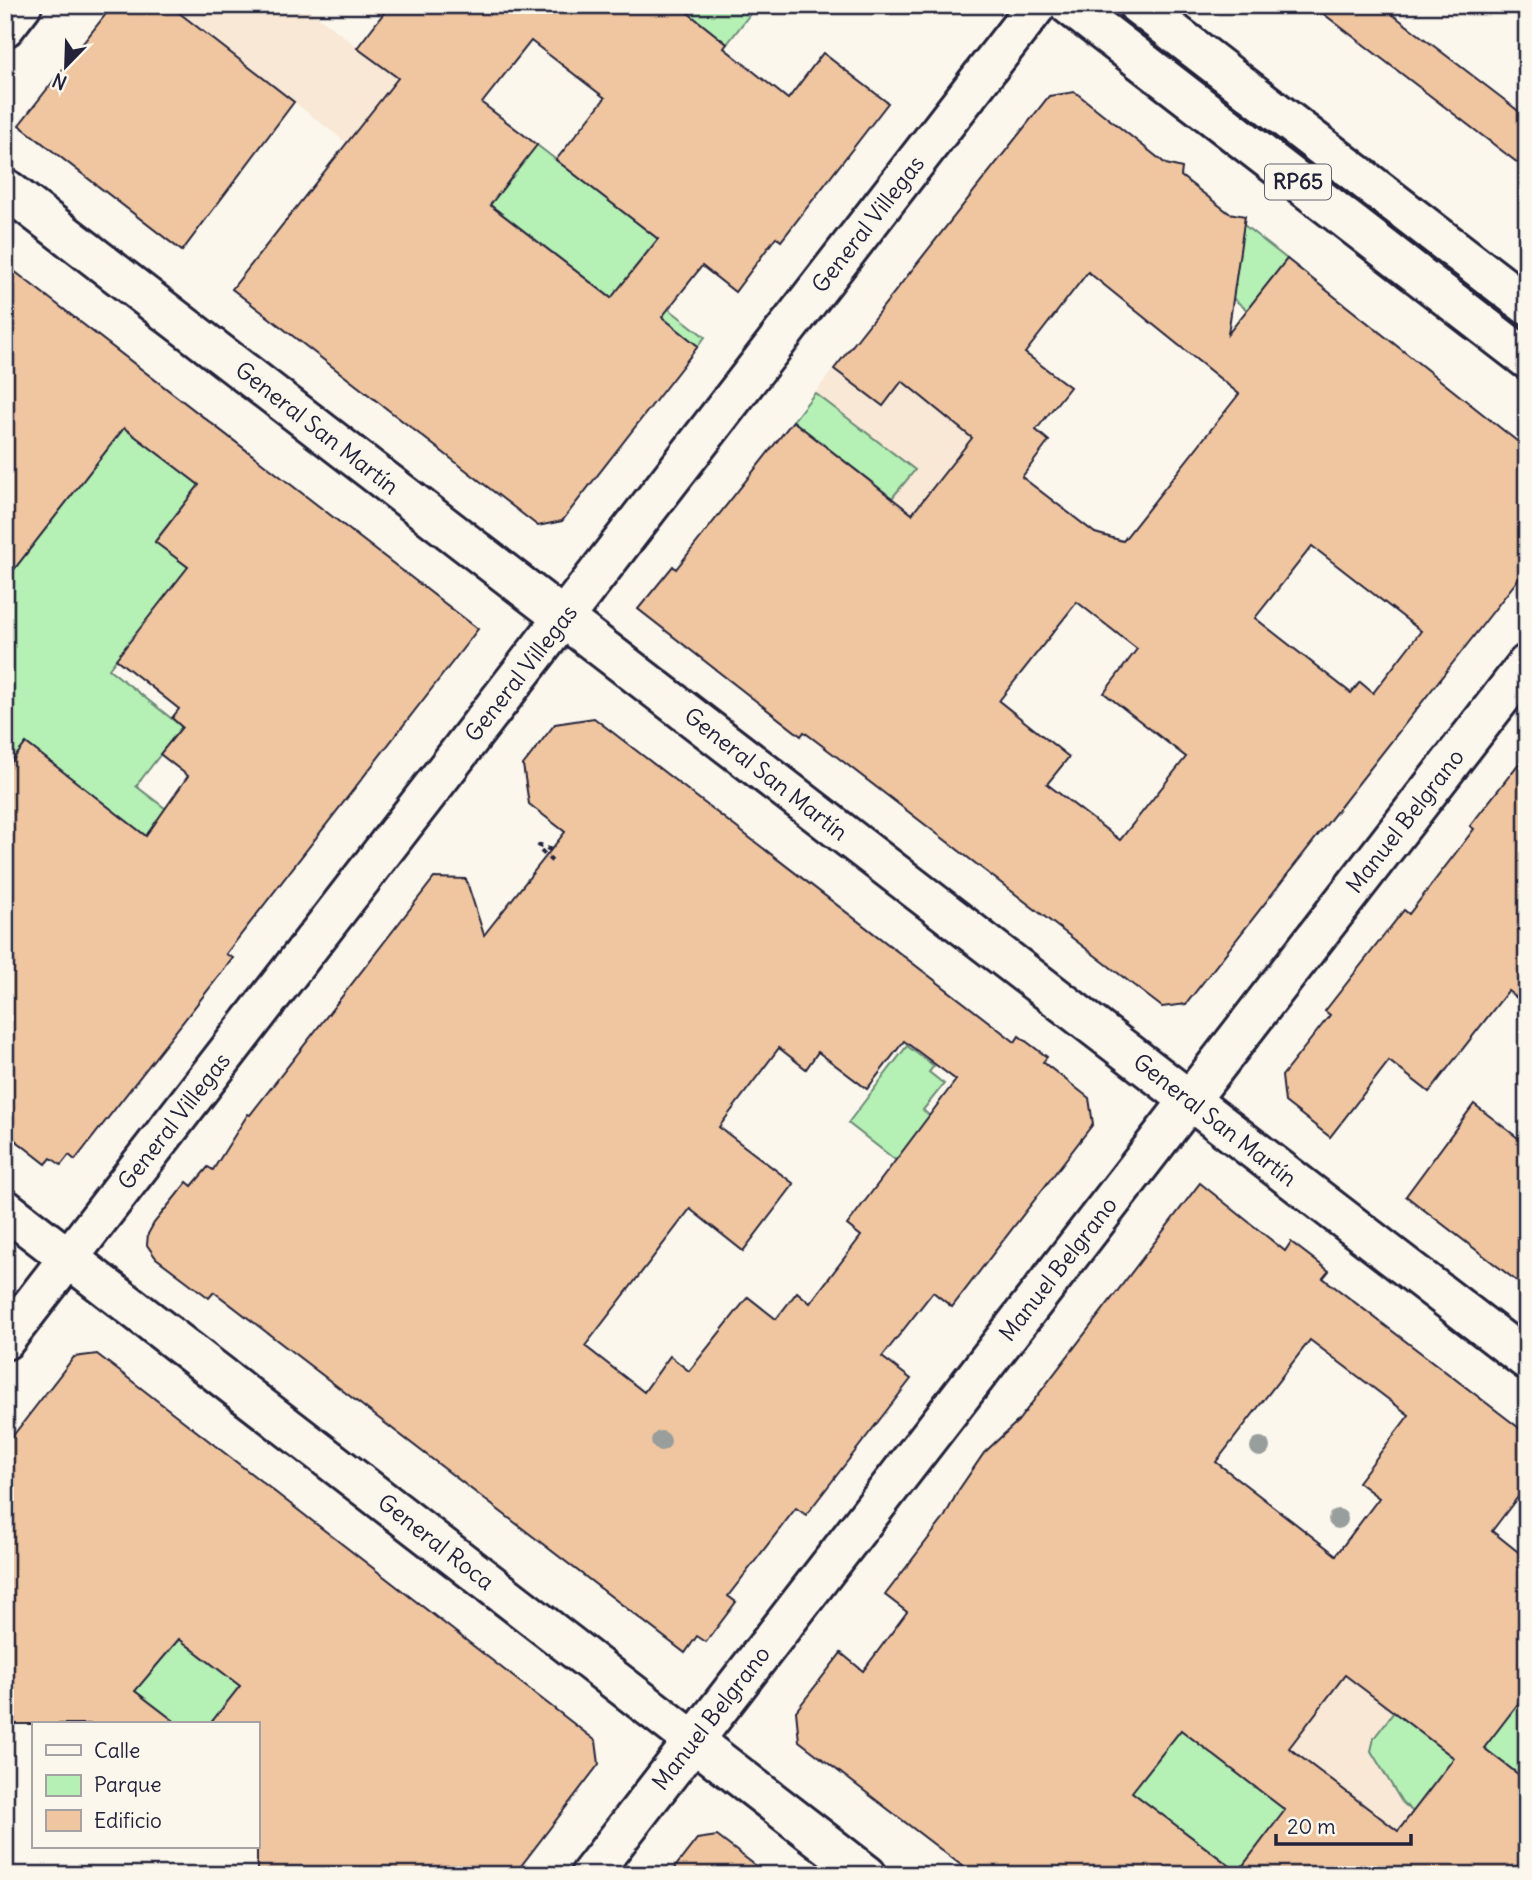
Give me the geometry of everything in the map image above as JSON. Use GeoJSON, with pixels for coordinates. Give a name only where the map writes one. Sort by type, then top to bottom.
{"type":"FeatureCollection","features":[{"type":"Feature","properties":{"kind":"street"},"geometry":{"type":"LineString","coordinates":[[5,27],[22,5]]}},
{"type":"Feature","properties":{"kind":"street","name":"General Villegas"},"geometry":{"type":"LineString","coordinates":[[5,1340],[1037,5]]}},
{"type":"Feature","properties":{"kind":"street","name":"RP65"},"geometry":{"type":"LineString","coordinates":[[1069,5],[1527,359]]}},
{"type":"Feature","properties":{"kind":"street","name":"RP65"},"geometry":{"type":"LineString","coordinates":[[1138,5],[1527,305]]}},
{"type":"Feature","properties":{"kind":"street","name":"General San Martín"},"geometry":{"type":"LineString","coordinates":[[5,188],[1527,1360]]}},
{"type":"Feature","properties":{"kind":"street","name":"Manuel Belgrano"},"geometry":{"type":"LineString","coordinates":[[590,1875],[1527,664]]}},
{"type":"Feature","properties":{"kind":"street","name":"General Roca"},"geometry":{"type":"LineString","coordinates":[[5,1209],[867,1875]]}},
{"type":"Feature","properties":{"kind":"path"},"geometry":{"type":"LineString","coordinates":[[551,850],[544,845],[538,848],[552,861]]}},
{"type":"Feature","properties":{"kind":"shaded area"},"geometry":{"type":"Polygon","coordinates":[[[169,5],[303,5],[398,78],[347,143],[169,5]]]}},
{"type":"Feature","properties":{"kind":"shaded area"},"geometry":{"type":"Polygon","coordinates":[[[853,344],[1117,550],[1057,627],[793,421],[853,344]]]}},
{"type":"Feature","properties":{"kind":"shaded area"},"geometry":{"type":"Polygon","coordinates":[[[1297,1605],[1470,1738],[1493,1875],[1257,1789],[1194,1740],[1297,1605]]]}},
{"type":"Feature","properties":{"kind":"green space"},"geometry":{"type":"Polygon","coordinates":[[[642,5],[757,5],[727,44],[684,10],[642,5]]]}},
{"type":"Feature","properties":{"kind":"green space"},"geometry":{"type":"Polygon","coordinates":[[[537,145],[658,239],[633,270],[639,286],[705,337],[689,358],[436,163],[537,145]]]}},
{"type":"Feature","properties":{"kind":"green space"},"geometry":{"type":"Polygon","coordinates":[[[1244,225],[1287,259],[1247,310],[1229,295],[1236,285],[1211,266],[1244,225]]]}},
{"type":"Feature","properties":{"kind":"green space"},"geometry":{"type":"Polygon","coordinates":[[[815,393],[915,470],[892,498],[793,421],[815,393]]]}},
{"type":"Feature","properties":{"kind":"green space"},"geometry":{"type":"Polygon","coordinates":[[[134,415],[171,463],[199,485],[155,541],[188,567],[109,669],[182,727],[136,786],[166,809],[146,836],[26,744],[5,770],[5,581],[134,415]]]}},
{"type":"Feature","properties":{"kind":"green space"},"geometry":{"type":"Polygon","coordinates":[[[907,1046],[934,1066],[929,1072],[944,1084],[923,1110],[932,1118],[898,1162],[848,1123],[907,1046]]]}},
{"type":"Feature","properties":{"kind":"green space"},"geometry":{"type":"Polygon","coordinates":[[[287,1625],[212,1722],[175,1722],[76,1646],[179,1639],[287,1625]]]}},
{"type":"Feature","properties":{"kind":"green space"},"geometry":{"type":"Polygon","coordinates":[[[1527,1692],[1527,1781],[1484,1748],[1527,1692]]]}},
{"type":"Feature","properties":{"kind":"green space"},"geometry":{"type":"Polygon","coordinates":[[[1394,1712],[1454,1758],[1428,1825],[1402,1802],[1371,1751],[1374,1738],[1394,1712]]]}},
{"type":"Feature","properties":{"kind":"green space"},"geometry":{"type":"Polygon","coordinates":[[[1181,1730],[1286,1810],[1238,1872],[1182,1830],[1148,1875],[1109,1801],[1181,1730]]]}},
{"type":"Feature","properties":{"kind":"building"},"geometry":{"type":"Polygon","coordinates":[[[113,5],[169,5],[294,102],[182,251],[19,125],[113,5]]]}},
{"type":"Feature","properties":{"kind":"building"},"geometry":{"type":"Polygon","coordinates":[[[390,5],[678,5],[727,44],[724,48],[788,99],[823,53],[888,103],[781,241],[776,237],[735,292],[702,266],[662,317],[698,346],[562,521],[538,526],[232,289],[398,78],[357,48],[390,5]],[[531,41],[482,103],[537,145],[490,205],[611,298],[658,239],[556,160],[605,98],[531,41]]]}},
{"type":"Feature","properties":{"kind":"building"},"geometry":{"type":"Polygon","coordinates":[[[1312,5],[1380,5],[1502,98],[1527,118],[1527,170],[1312,5]]]}},
{"type":"Feature","properties":{"kind":"building"},"geometry":{"type":"Polygon","coordinates":[[[1075,92],[1166,164],[1182,168],[1181,176],[1229,213],[1245,216],[1228,334],[1287,259],[1527,449],[1527,568],[1186,1004],[1162,1007],[832,753],[804,732],[801,736],[638,609],[673,566],[676,569],[793,421],[912,514],[972,438],[902,381],[883,406],[834,369],[1049,96],[1075,92]],[[1088,272],[1025,353],[1070,387],[1036,430],[1049,441],[1022,477],[1095,533],[1123,541],[1239,394],[1088,272]],[[1312,546],[1255,618],[1351,693],[1360,682],[1373,693],[1421,631],[1312,546]],[[1077,602],[999,701],[1069,757],[1047,784],[1120,840],[1186,757],[1104,693],[1137,649],[1077,602]]]}},
{"type":"Feature","properties":{"kind":"building"},"geometry":{"type":"Polygon","coordinates":[[[5,264],[478,629],[226,954],[233,958],[75,1160],[69,1155],[61,1165],[51,1158],[46,1164],[5,1132],[5,770],[26,743],[146,836],[188,776],[160,754],[182,727],[172,718],[179,709],[116,659],[188,567],[155,542],[199,485],[124,428],[5,581],[5,264]]]}},
{"type":"Feature","properties":{"kind":"building"},"geometry":{"type":"Polygon","coordinates":[[[594,718],[1015,1042],[1019,1036],[1047,1057],[1043,1062],[1089,1098],[1093,1124],[952,1307],[933,1292],[882,1357],[911,1379],[806,1515],[796,1508],[728,1596],[736,1602],[706,1642],[697,1636],[685,1653],[214,1292],[209,1298],[156,1258],[147,1245],[148,1234],[154,1223],[187,1182],[192,1186],[208,1167],[213,1170],[248,1114],[250,1115],[434,878],[466,879],[484,935],[565,832],[529,804],[523,765],[555,724],[594,718]],[[904,1041],[867,1089],[818,1052],[806,1069],[779,1048],[719,1127],[794,1184],[743,1251],[690,1209],[585,1346],[644,1392],[670,1356],[689,1371],[748,1297],[776,1319],[797,1292],[810,1303],[861,1236],[847,1225],[956,1080],[904,1041]]]}},
{"type":"Feature","properties":{"kind":"building"},"geometry":{"type":"Polygon","coordinates":[[[1527,753],[1527,1006],[1508,991],[1429,1092],[1389,1061],[1330,1137],[1285,1102],[1282,1076],[1330,1015],[1325,1011],[1404,910],[1409,914],[1474,829],[1470,826],[1527,753]]]}},
{"type":"Feature","properties":{"kind":"building"},"geometry":{"type":"Polygon","coordinates":[[[1474,1104],[1527,1145],[1527,1289],[1406,1196],[1474,1104]]]}},
{"type":"Feature","properties":{"kind":"building"},"geometry":{"type":"Polygon","coordinates":[[[1200,1183],[1285,1251],[1291,1242],[1329,1271],[1323,1278],[1527,1434],[1527,1485],[1492,1531],[1527,1559],[1527,1692],[1484,1748],[1527,1781],[1527,1855],[1511,1875],[974,1875],[799,1741],[796,1711],[841,1653],[863,1671],[907,1612],[885,1595],[944,1518],[958,1491],[984,1453],[1018,1421],[1200,1183]],[[1310,1340],[1216,1462],[1336,1555],[1379,1498],[1358,1482],[1409,1415],[1310,1340]],[[1345,1675],[1289,1748],[1398,1831],[1454,1758],[1345,1675]],[[1181,1730],[1132,1792],[1238,1872],[1285,1810],[1181,1730]]]}},
{"type":"Feature","properties":{"kind":"building"},"geometry":{"type":"Polygon","coordinates":[[[97,1354],[596,1741],[599,1764],[514,1875],[257,1875],[259,1722],[212,1722],[240,1686],[179,1639],[135,1691],[175,1722],[5,1724],[5,1446],[74,1357],[97,1354]]]}},
{"type":"Feature","properties":{"kind":"building"},"geometry":{"type":"Polygon","coordinates":[[[717,1836],[768,1875],[669,1875],[697,1839],[717,1836]]]}}]}
